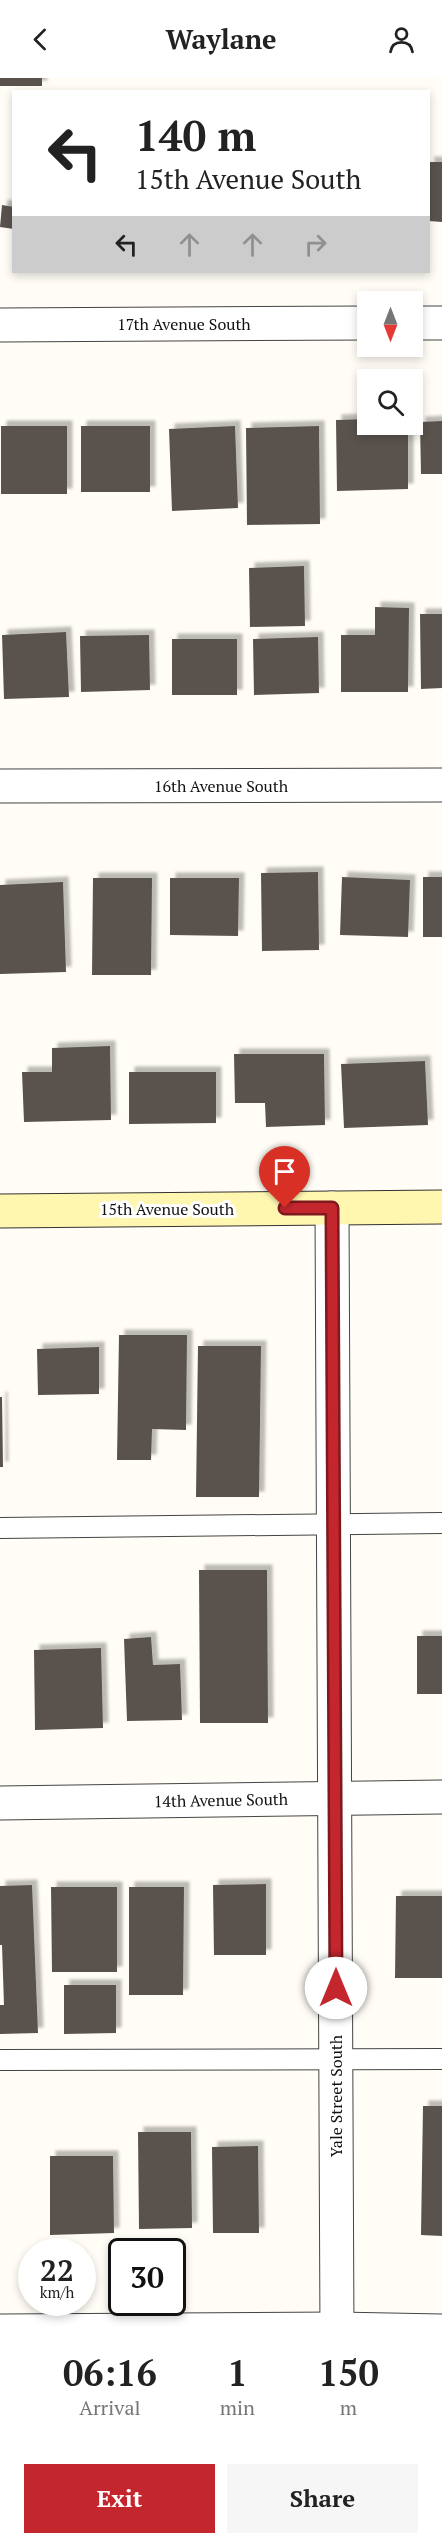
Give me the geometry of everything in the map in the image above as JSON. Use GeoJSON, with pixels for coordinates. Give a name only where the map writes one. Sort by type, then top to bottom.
{"type":"FeatureCollection","features":[{"type":"Feature","properties":{"kind":"street","name":"17th Avenue South"},"geometry":{"type":"LineString","coordinates":[[0,325],[357,323]]}},
{"type":"Feature","properties":{"kind":"street"},"geometry":{"type":"LineString","coordinates":[[423,323],[442,323]]}},
{"type":"Feature","properties":{"kind":"street","name":"16th Avenue South"},"geometry":{"type":"LineString","coordinates":[[0,786],[442,785]]}},
{"type":"Feature","properties":{"kind":"street","name":"15th Avenue South"},"geometry":{"type":"LineString","coordinates":[[0,1210],[442,1207]]}},
{"type":"Feature","properties":{"kind":"street","name":"Yale Street South"},"geometry":{"type":"LineString","coordinates":[[332,1208],[337,2332]]}},
{"type":"Feature","properties":{"kind":"street","name":"14th Avenue South"},"geometry":{"type":"LineString","coordinates":[[0,1803],[442,1797]]}},
{"type":"Feature","properties":{"kind":"street"},"geometry":{"type":"LineString","coordinates":[[0,2331],[442,2331]]}},
{"type":"Feature","properties":{"kind":"lane"},"geometry":{"type":"LineString","coordinates":[[0,1528],[442,1523]]}},
{"type":"Feature","properties":{"kind":"lane"},"geometry":{"type":"LineString","coordinates":[[0,2060],[442,2059]]}},
{"type":"Feature","properties":{"kind":"building"},"geometry":{"type":"Polygon","coordinates":[[[0,78],[42,78],[42,86],[0,86],[0,78]]]}},
{"type":"Feature","properties":{"kind":"building"},"geometry":{"type":"Polygon","coordinates":[[[430,162],[442,162],[442,222],[430,221],[430,162]]]}},
{"type":"Feature","properties":{"kind":"building"},"geometry":{"type":"Polygon","coordinates":[[[2,205],[12,207],[12,229],[0,227],[2,205]]]}},
{"type":"Feature","properties":{"kind":"building"},"geometry":{"type":"Polygon","coordinates":[[[357,419],[357,435],[408,435],[408,489],[337,491],[336,420],[357,419]]]}},
{"type":"Feature","properties":{"kind":"building"},"geometry":{"type":"Polygon","coordinates":[[[442,421],[442,474],[421,474],[420,435],[423,435],[423,422],[442,421]]]}},
{"type":"Feature","properties":{"kind":"building"},"geometry":{"type":"Polygon","coordinates":[[[1,426],[67,426],[67,494],[1,494],[1,426]]]}},
{"type":"Feature","properties":{"kind":"building"},"geometry":{"type":"Polygon","coordinates":[[[81,426],[150,426],[150,492],[81,492],[81,426]]]}},
{"type":"Feature","properties":{"kind":"building"},"geometry":{"type":"Polygon","coordinates":[[[235,426],[238,508],[172,511],[169,429],[235,426]]]}},
{"type":"Feature","properties":{"kind":"building"},"geometry":{"type":"Polygon","coordinates":[[[319,426],[320,524],[247,525],[246,428],[319,426]]]}},
{"type":"Feature","properties":{"kind":"building"},"geometry":{"type":"Polygon","coordinates":[[[304,566],[305,626],[250,627],[249,568],[304,566]]]}},
{"type":"Feature","properties":{"kind":"building"},"geometry":{"type":"Polygon","coordinates":[[[375,607],[409,608],[408,692],[341,692],[341,635],[375,635],[375,607]]]}},
{"type":"Feature","properties":{"kind":"building"},"geometry":{"type":"Polygon","coordinates":[[[420,614],[442,614],[442,688],[421,689],[420,614]]]}},
{"type":"Feature","properties":{"kind":"building"},"geometry":{"type":"Polygon","coordinates":[[[66,632],[69,697],[4,699],[2,635],[66,632]]]}},
{"type":"Feature","properties":{"kind":"building"},"geometry":{"type":"Polygon","coordinates":[[[149,635],[150,690],[81,692],[80,636],[149,635]]]}},
{"type":"Feature","properties":{"kind":"building"},"geometry":{"type":"Polygon","coordinates":[[[318,637],[319,693],[254,695],[253,639],[318,637]]]}},
{"type":"Feature","properties":{"kind":"building"},"geometry":{"type":"Polygon","coordinates":[[[172,639],[237,639],[237,695],[172,695],[172,639]]]}},
{"type":"Feature","properties":{"kind":"building"},"geometry":{"type":"Polygon","coordinates":[[[318,872],[319,950],[262,951],[261,873],[318,872]]]}},
{"type":"Feature","properties":{"kind":"building"},"geometry":{"type":"Polygon","coordinates":[[[342,877],[410,880],[408,937],[340,935],[342,877]]]}},
{"type":"Feature","properties":{"kind":"building"},"geometry":{"type":"Polygon","coordinates":[[[423,877],[442,877],[442,937],[423,937],[423,877]]]}},
{"type":"Feature","properties":{"kind":"building"},"geometry":{"type":"Polygon","coordinates":[[[93,878],[152,878],[151,975],[92,975],[93,878]]]}},
{"type":"Feature","properties":{"kind":"building"},"geometry":{"type":"Polygon","coordinates":[[[170,878],[239,878],[238,936],[170,935],[170,878]]]}},
{"type":"Feature","properties":{"kind":"building"},"geometry":{"type":"Polygon","coordinates":[[[63,882],[66,972],[0,974],[0,885],[63,882]]]}},
{"type":"Feature","properties":{"kind":"building"},"geometry":{"type":"Polygon","coordinates":[[[110,1046],[111,1120],[24,1122],[22,1072],[52,1072],[52,1048],[110,1046]]]}},
{"type":"Feature","properties":{"kind":"building"},"geometry":{"type":"Polygon","coordinates":[[[234,1054],[324,1054],[325,1125],[266,1127],[265,1103],[235,1103],[234,1054]]]}},
{"type":"Feature","properties":{"kind":"building"},"geometry":{"type":"Polygon","coordinates":[[[425,1061],[428,1125],[344,1128],[341,1064],[425,1061]]]}},
{"type":"Feature","properties":{"kind":"building"},"geometry":{"type":"Polygon","coordinates":[[[129,1072],[216,1072],[216,1123],[129,1124],[129,1072]]]}},
{"type":"Feature","properties":{"kind":"building"},"geometry":{"type":"Polygon","coordinates":[[[119,1335],[187,1335],[186,1430],[152,1429],[151,1460],[117,1460],[119,1335]]]}},
{"type":"Feature","properties":{"kind":"building"},"geometry":{"type":"Polygon","coordinates":[[[198,1346],[261,1346],[259,1497],[196,1497],[198,1346]]]}},
{"type":"Feature","properties":{"kind":"building"},"geometry":{"type":"Polygon","coordinates":[[[99,1347],[99,1394],[38,1395],[37,1349],[99,1347]]]}},
{"type":"Feature","properties":{"kind":"building"},"geometry":{"type":"Polygon","coordinates":[[[0,1397],[2,1397],[3,1467],[0,1467],[0,1397]]]}},
{"type":"Feature","properties":{"kind":"building"},"geometry":{"type":"Polygon","coordinates":[[[199,1570],[267,1570],[268,1723],[200,1723],[199,1570]]]}},
{"type":"Feature","properties":{"kind":"building"},"geometry":{"type":"Polygon","coordinates":[[[417,1636],[442,1636],[442,1694],[417,1694],[417,1636]]]}},
{"type":"Feature","properties":{"kind":"building"},"geometry":{"type":"Polygon","coordinates":[[[151,1637],[153,1665],[180,1664],[182,1720],[127,1721],[124,1639],[151,1637]]]}},
{"type":"Feature","properties":{"kind":"building"},"geometry":{"type":"Polygon","coordinates":[[[101,1648],[103,1728],[35,1730],[34,1650],[101,1648]]]}},
{"type":"Feature","properties":{"kind":"building"},"geometry":{"type":"Polygon","coordinates":[[[266,1884],[266,1955],[214,1955],[213,1885],[266,1884]]]}},
{"type":"Feature","properties":{"kind":"building"},"geometry":{"type":"Polygon","coordinates":[[[32,1885],[38,2033],[0,2034],[0,2005],[4,2005],[2,1945],[0,1945],[0,1886],[32,1885]]]}},
{"type":"Feature","properties":{"kind":"building"},"geometry":{"type":"Polygon","coordinates":[[[51,1887],[117,1887],[117,1972],[52,1972],[51,1887]]]}},
{"type":"Feature","properties":{"kind":"building"},"geometry":{"type":"Polygon","coordinates":[[[129,1887],[184,1887],[183,1995],[129,1995],[129,1887]]]}},
{"type":"Feature","properties":{"kind":"building"},"geometry":{"type":"Polygon","coordinates":[[[396,1896],[442,1896],[442,1978],[395,1978],[396,1896]]]}},
{"type":"Feature","properties":{"kind":"building"},"geometry":{"type":"Polygon","coordinates":[[[64,1985],[116,1985],[116,2033],[64,2034],[64,1985]]]}},
{"type":"Feature","properties":{"kind":"building"},"geometry":{"type":"Polygon","coordinates":[[[423,2106],[442,2106],[442,2236],[421,2235],[423,2106]]]}},
{"type":"Feature","properties":{"kind":"building"},"geometry":{"type":"Polygon","coordinates":[[[138,2132],[191,2132],[192,2228],[139,2229],[138,2132]]]}},
{"type":"Feature","properties":{"kind":"building"},"geometry":{"type":"Polygon","coordinates":[[[258,2146],[259,2233],[213,2233],[212,2147],[258,2146]]]}},
{"type":"Feature","properties":{"kind":"building"},"geometry":{"type":"Polygon","coordinates":[[[50,2156],[113,2156],[114,2233],[50,2235],[50,2156]]]}},
{"type":"Feature","properties":{"kind":"route"},"geometry":{"type":"LineString","coordinates":[[285,1208],[332,1208],[336,1988]]}}]}
